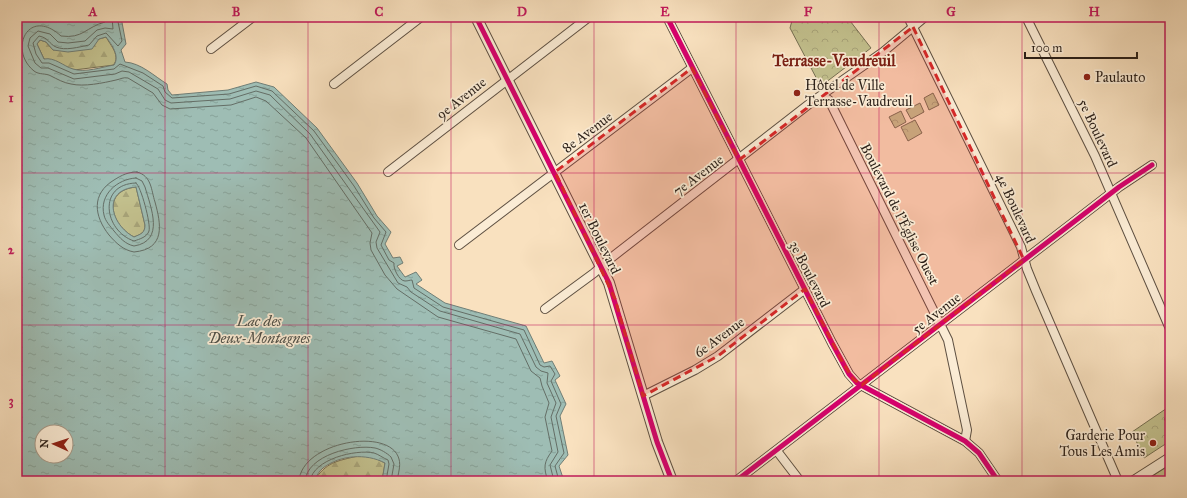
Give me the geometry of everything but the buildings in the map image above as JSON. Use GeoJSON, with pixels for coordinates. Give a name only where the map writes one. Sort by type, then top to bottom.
{"type":"FeatureCollection","features":[{"type":"Feature","properties":{"kind":"street"},"geometry":{"type":"LineString","coordinates":[[211,49],[253,17]]}},
{"type":"Feature","properties":{"kind":"street"},"geometry":{"type":"LineString","coordinates":[[334,84],[421,17]]}},
{"type":"Feature","properties":{"kind":"street","name":"1er Boulevard"},"geometry":{"type":"LineString","coordinates":[[476,17],[555,172],[601,266],[615,299],[657,442],[672,481]]}},
{"type":"Feature","properties":{"kind":"street","name":"9e Avenue"},"geometry":{"type":"LineString","coordinates":[[388,172],[589,17]]}},
{"type":"Feature","properties":{"kind":"street","name":"3e Boulevard"},"geometry":{"type":"LineString","coordinates":[[667,17],[842,362],[853,379],[965,440],[979,453],[998,481]]}},
{"type":"Feature","properties":{"kind":"street","name":"4e Boulevard"},"geometry":{"type":"LineString","coordinates":[[908,17],[1018,241],[1048,321],[1118,481]]}},
{"type":"Feature","properties":{"kind":"street","name":"7e Avenue"},"geometry":{"type":"LineString","coordinates":[[545,309],[822,96],[883,52],[925,17]]}},
{"type":"Feature","properties":{"kind":"street","name":"5e Boulevard"},"geometry":{"type":"LineString","coordinates":[[1026,17],[1095,156],[1170,329]]}},
{"type":"Feature","properties":{"kind":"street","name":"8e Avenue"},"geometry":{"type":"LineString","coordinates":[[459,245],[692,68]]}},
{"type":"Feature","properties":{"kind":"street","name":"Boulevard de l'Église Ouest"},"geometry":{"type":"LineString","coordinates":[[822,96],[829,100],[941,324],[953,360],[967,430],[965,440]]}},
{"type":"Feature","properties":{"kind":"street","name":"5e Avenue"},"geometry":{"type":"LineString","coordinates":[[736,481],[1024,260],[1152,165]]}},
{"type":"Feature","properties":{"kind":"street","name":"6e Avenue"},"geometry":{"type":"LineString","coordinates":[[643,396],[689,373],[718,356],[805,289]]}},
{"type":"Feature","properties":{"kind":"street"},"geometry":{"type":"LineString","coordinates":[[777,451],[800,481]]}},
{"type":"Feature","properties":{"kind":"street"},"geometry":{"type":"LineString","coordinates":[[1134,481],[1170,458]]}},
{"type":"Feature","properties":{"kind":"highlighted area"},"geometry":{"type":"Polygon","coordinates":[[[913,27],[1024,260],[862,385],[853,379],[842,361],[805,289],[718,356],[643,396],[615,299],[555,172],[692,68],[739,160],[913,27]]]}},
{"type":"Feature","properties":{"kind":"green space"},"geometry":{"type":"Polygon","coordinates":[[[793,17],[847,17],[871,48],[825,83],[820,85],[790,28],[793,17]]]}},
{"type":"Feature","properties":{"kind":"green space"},"geometry":{"type":"Polygon","coordinates":[[[106,37],[115,54],[116,61],[114,65],[74,70],[44,59],[37,44],[40,40],[46,42],[53,50],[94,44],[99,39],[106,37]]]}},
{"type":"Feature","properties":{"kind":"green space"},"geometry":{"type":"Polygon","coordinates":[[[933,93],[939,105],[929,110],[924,98],[933,93]]]}},
{"type":"Feature","properties":{"kind":"green space"},"geometry":{"type":"Polygon","coordinates":[[[920,103],[924,112],[911,119],[906,110],[920,103]]]}},
{"type":"Feature","properties":{"kind":"green space"},"geometry":{"type":"Polygon","coordinates":[[[901,111],[906,122],[895,128],[889,117],[901,111]]]}},
{"type":"Feature","properties":{"kind":"green space"},"geometry":{"type":"Polygon","coordinates":[[[915,120],[922,133],[908,141],[901,127],[915,120]]]}},
{"type":"Feature","properties":{"kind":"green space"},"geometry":{"type":"Polygon","coordinates":[[[136,187],[145,225],[142,233],[134,237],[126,232],[120,225],[115,217],[113,209],[114,201],[118,195],[125,190],[136,187]]]}},
{"type":"Feature","properties":{"kind":"green space","name":"Garderie Pour Tous Les Amis"},"geometry":{"type":"Polygon","coordinates":[[[1170,406],[1170,415],[1164,419],[1170,427],[1170,441],[1144,458],[1132,432],[1170,406]]]}},
{"type":"Feature","properties":{"kind":"green space"},"geometry":{"type":"Polygon","coordinates":[[[358,456],[373,457],[385,463],[382,481],[314,481],[323,470],[333,463],[358,456]]]}},
{"type":"Feature","properties":{"kind":"green space"},"geometry":{"type":"Polygon","coordinates":[[[1170,465],[1170,480],[1144,481],[1170,465]]]}},
{"type":"Feature","properties":{"kind":"water","name":"Lac des Deux-Montagnes"},"geometry":{"type":"Polygon","coordinates":[[[17,17],[121,17],[126,44],[121,50],[125,62],[142,67],[167,84],[168,90],[172,95],[228,90],[256,82],[274,87],[317,128],[357,183],[377,216],[391,232],[385,244],[393,258],[400,257],[403,263],[397,266],[405,277],[416,272],[422,280],[416,284],[445,303],[526,326],[544,363],[552,361],[560,376],[555,380],[566,404],[560,416],[568,455],[559,466],[564,481],[382,481],[385,463],[370,458],[353,457],[337,460],[323,468],[314,481],[17,481],[17,17]],[[106,37],[99,39],[92,49],[68,52],[53,50],[46,42],[40,40],[37,44],[44,59],[52,59],[69,68],[78,70],[88,70],[114,65],[116,62],[116,54],[106,37]],[[136,187],[118,194],[114,201],[113,209],[115,217],[120,225],[126,232],[134,237],[142,233],[145,225],[136,187]]]}},
{"type":"Feature","properties":{"kind":"cycle path"},"geometry":{"type":"LineString","coordinates":[[476,17],[609,283],[657,442],[672,481]]}},
{"type":"Feature","properties":{"kind":"cycle path"},"geometry":{"type":"LineString","coordinates":[[667,17],[849,374],[857,383],[965,441],[979,453],[998,481]]}},
{"type":"Feature","properties":{"kind":"cycle path"},"geometry":{"type":"LineString","coordinates":[[736,481],[1119,187],[1152,165]]}},
{"type":"Feature","properties":{"kind":"place","name":"Paulauto"},"geometry":{"type":"Point","coordinates":[1087,77]}},
{"type":"Feature","properties":{"kind":"place","name":"Hôtel de Ville Terrasse-Vaudreuil"},"geometry":{"type":"Point","coordinates":[797,93]}},
{"type":"Feature","properties":{"kind":"place","name":"Garderie Pour Tous Les Amis"},"geometry":{"type":"Point","coordinates":[1153,443]}},
{"type":"Feature","properties":{"kind":"district","name":"Terrasse-Vaudreuil"},"geometry":{"type":"Point","coordinates":[834,60]}}]}
